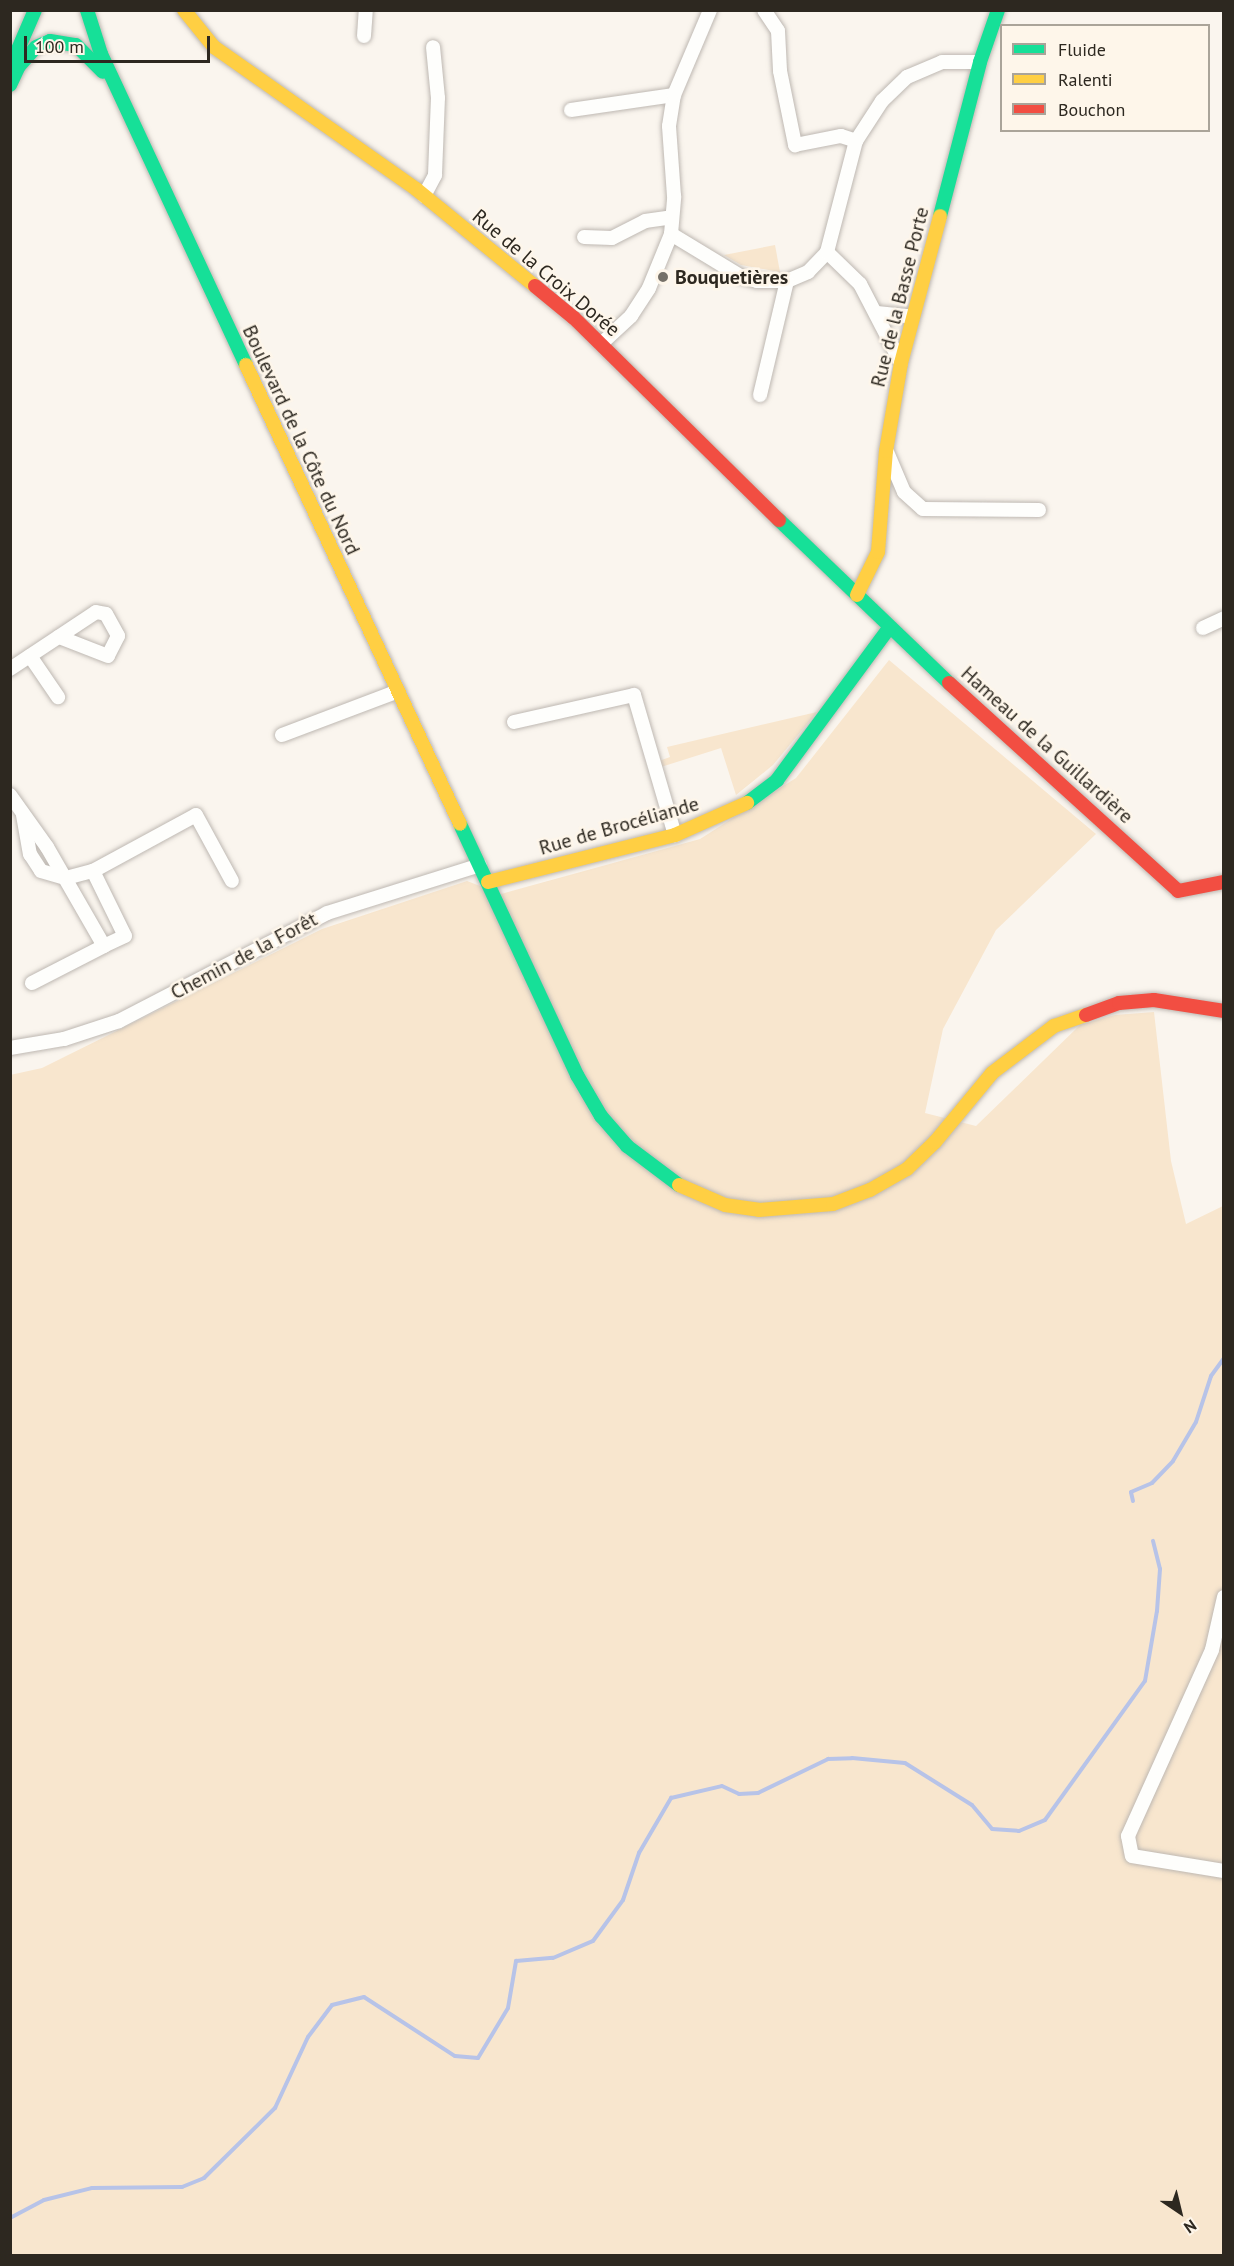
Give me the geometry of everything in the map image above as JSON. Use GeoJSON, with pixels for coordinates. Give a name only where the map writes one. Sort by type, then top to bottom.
{"type":"FeatureCollection","features":[{"type":"Feature","properties":{"kind":"street"},"geometry":{"type":"LineString","coordinates":[[10,68],[35,10]]}},
{"type":"Feature","properties":{"kind":"street","name":"Boulevard de la Côte du Nord"},"geometry":{"type":"LineString","coordinates":[[87,10],[120,95],[396,692],[480,865],[577,1075],[601,1116],[652,1167],[676,1184],[725,1204],[797,1209],[833,1204],[870,1190],[907,1169],[935,1142],[992,1073],[1019,1049],[1054,1026],[1083,1013],[1119,1003],[1154,1000],[1224,1011]]}},
{"type":"Feature","properties":{"kind":"street","name":"Rue de la Croix Dorée"},"geometry":{"type":"LineString","coordinates":[[184,10],[214,47],[424,196],[601,344],[857,595]]}},
{"type":"Feature","properties":{"kind":"street"},"geometry":{"type":"LineString","coordinates":[[364,36],[366,10]]}},
{"type":"Feature","properties":{"kind":"street"},"geometry":{"type":"LineString","coordinates":[[601,344],[631,316],[649,288],[671,234],[669,126],[674,96],[710,10]]}},
{"type":"Feature","properties":{"kind":"street"},"geometry":{"type":"LineString","coordinates":[[764,10],[778,31],[780,71],[795,145],[841,136],[856,141]]}},
{"type":"Feature","properties":{"kind":"street","name":"Rue de la Basse Porte"},"geometry":{"type":"LineString","coordinates":[[857,595],[878,552],[886,451],[901,363],[980,62],[998,10]]}},
{"type":"Feature","properties":{"kind":"street"},"geometry":{"type":"LineString","coordinates":[[10,85],[19,66],[36,48],[50,41],[76,45],[94,60],[120,95]]}},
{"type":"Feature","properties":{"kind":"street"},"geometry":{"type":"LineString","coordinates":[[424,196],[435,175],[438,98],[434,47]]}},
{"type":"Feature","properties":{"kind":"street"},"geometry":{"type":"LineString","coordinates":[[671,234],[740,276],[757,281],[787,281],[808,272],[827,252],[856,141],[869,119],[907,77],[942,62],[980,62]]}},
{"type":"Feature","properties":{"kind":"street"},"geometry":{"type":"LineString","coordinates":[[571,110],[674,96]]}},
{"type":"Feature","properties":{"kind":"street"},"geometry":{"type":"LineString","coordinates":[[584,237],[612,238],[645,221],[672,217]]}},
{"type":"Feature","properties":{"kind":"street"},"geometry":{"type":"LineString","coordinates":[[827,252],[860,284],[877,313],[885,338],[901,363]]}},
{"type":"Feature","properties":{"kind":"street"},"geometry":{"type":"LineString","coordinates":[[760,395],[787,281]]}},
{"type":"Feature","properties":{"kind":"street"},"geometry":{"type":"LineString","coordinates":[[877,313],[913,317]]}},
{"type":"Feature","properties":{"kind":"street"},"geometry":{"type":"LineString","coordinates":[[886,451],[904,492],[923,508],[1040,510]]}},
{"type":"Feature","properties":{"kind":"street","name":"Hameau de la Guillardière"},"geometry":{"type":"LineString","coordinates":[[857,595],[889,628],[1178,891],[1224,882]]}},
{"type":"Feature","properties":{"kind":"street"},"geometry":{"type":"LineString","coordinates":[[1203,628],[1224,618]]}},
{"type":"Feature","properties":{"kind":"street","name":"Rue de Brocéliande"},"geometry":{"type":"LineString","coordinates":[[488,882],[675,835],[737,810],[777,780],[889,628]]}},
{"type":"Feature","properties":{"kind":"street"},"geometry":{"type":"LineString","coordinates":[[10,669],[59,637]]}},
{"type":"Feature","properties":{"kind":"street"},"geometry":{"type":"LineString","coordinates":[[30,656],[58,697]]}},
{"type":"Feature","properties":{"kind":"street"},"geometry":{"type":"LineString","coordinates":[[282,735],[396,692]]}},
{"type":"Feature","properties":{"kind":"street"},"geometry":{"type":"LineString","coordinates":[[514,722],[634,695],[675,835]]}},
{"type":"Feature","properties":{"kind":"street"},"geometry":{"type":"LineString","coordinates":[[10,795],[66,878],[104,946]]}},
{"type":"Feature","properties":{"kind":"street"},"geometry":{"type":"LineString","coordinates":[[66,878],[93,871],[196,815],[232,881]]}},
{"type":"Feature","properties":{"kind":"street","name":"Chemin de la Forêt"},"geometry":{"type":"LineString","coordinates":[[11,1046],[64,1039],[119,1021],[327,913],[480,865]]}},
{"type":"Feature","properties":{"kind":"street"},"geometry":{"type":"LineString","coordinates":[[32,983],[125,936],[93,871]]}},
{"type":"Feature","properties":{"kind":"street"},"geometry":{"type":"LineString","coordinates":[[1224,1598],[1212,1650],[1128,1836],[1132,1856],[1224,1872]]}},
{"type":"Feature","properties":{"kind":"shaded area"},"geometry":{"type":"Polygon","coordinates":[[[775,245],[780,272],[741,265],[724,255],[775,245]]]}},
{"type":"Feature","properties":{"kind":"shaded area"},"geometry":{"type":"Polygon","coordinates":[[[889,660],[1096,834],[996,930],[943,1029],[925,1113],[976,1126],[1080,1025],[1115,1015],[1154,1012],[1171,1161],[1186,1224],[1223,1206],[1223,2255],[11,2255],[10,1075],[42,1068],[322,929],[467,881],[501,894],[700,839],[796,778],[889,660]]]}},
{"type":"Feature","properties":{"kind":"shaded area"},"geometry":{"type":"Polygon","coordinates":[[[817,712],[773,765],[736,795],[721,748],[661,767],[659,761],[670,757],[667,747],[817,712]]]}},
{"type":"Feature","properties":{"kind":"waterway"},"geometry":{"type":"LineString","coordinates":[[1133,1501],[1131,1492],[1152,1483],[1173,1461],[1196,1422],[1211,1376],[1224,1358]]}},
{"type":"Feature","properties":{"kind":"waterway"},"geometry":{"type":"LineString","coordinates":[[10,2218],[44,2200],[92,2188],[182,2187],[204,2178],[275,2108],[308,2037],[332,2005],[364,1997],[455,2056],[478,2058],[508,2008],[516,1961],[553,1958],[593,1941],[623,1900],[639,1853],[671,1798],[722,1786],[739,1794],[758,1793],[828,1759],[852,1758],[905,1763],[972,1805],[992,1829],[1019,1831],[1045,1820],[1145,1681],[1157,1611],[1160,1569],[1153,1541]]}},
{"type":"Feature","properties":{"kind":"traffic: fast"},"geometry":{"type":"LineString","coordinates":[[10,68],[35,10]]}},
{"type":"Feature","properties":{"kind":"traffic: fast"},"geometry":{"type":"LineString","coordinates":[[87,10],[101,54],[246,365]]}},
{"type":"Feature","properties":{"kind":"traffic: fast"},"geometry":{"type":"LineString","coordinates":[[940,216],[980,62],[998,10]]}},
{"type":"Feature","properties":{"kind":"traffic: fast"},"geometry":{"type":"LineString","coordinates":[[10,85],[19,66],[36,47],[50,41],[76,45],[103,72]]}},
{"type":"Feature","properties":{"kind":"traffic: fast"},"geometry":{"type":"LineString","coordinates":[[779,520],[949,683]]}},
{"type":"Feature","properties":{"kind":"traffic: fast"},"geometry":{"type":"LineString","coordinates":[[747,803],[777,780],[889,628]]}},
{"type":"Feature","properties":{"kind":"traffic: fast"},"geometry":{"type":"LineString","coordinates":[[460,824],[577,1075],[601,1116],[627,1146],[679,1185]]}},
{"type":"Feature","properties":{"kind":"traffic: slow"},"geometry":{"type":"LineString","coordinates":[[184,10],[214,47],[416,189],[535,286]]}},
{"type":"Feature","properties":{"kind":"traffic: slow"},"geometry":{"type":"LineString","coordinates":[[857,595],[878,552],[886,451],[901,363],[940,216]]}},
{"type":"Feature","properties":{"kind":"traffic: slow"},"geometry":{"type":"LineString","coordinates":[[246,365],[460,824]]}},
{"type":"Feature","properties":{"kind":"traffic: slow"},"geometry":{"type":"LineString","coordinates":[[488,882],[675,835],[747,803]]}},
{"type":"Feature","properties":{"kind":"traffic: slow"},"geometry":{"type":"LineString","coordinates":[[679,1185],[725,1205],[759,1210],[833,1204],[870,1190],[907,1169],[935,1142],[992,1073],[1054,1026],[1086,1015]]}},
{"type":"Feature","properties":{"kind":"traffic: jam"},"geometry":{"type":"LineString","coordinates":[[535,286],[574,318],[779,520]]}},
{"type":"Feature","properties":{"kind":"traffic: jam"},"geometry":{"type":"LineString","coordinates":[[949,683],[1178,891],[1224,882]]}},
{"type":"Feature","properties":{"kind":"traffic: jam"},"geometry":{"type":"LineString","coordinates":[[1086,1015],[1119,1003],[1154,1000],[1224,1011]]}},
{"type":"Feature","properties":{"kind":"place","name":"Bouquetières"},"geometry":{"type":"Point","coordinates":[663,277]}}]}
